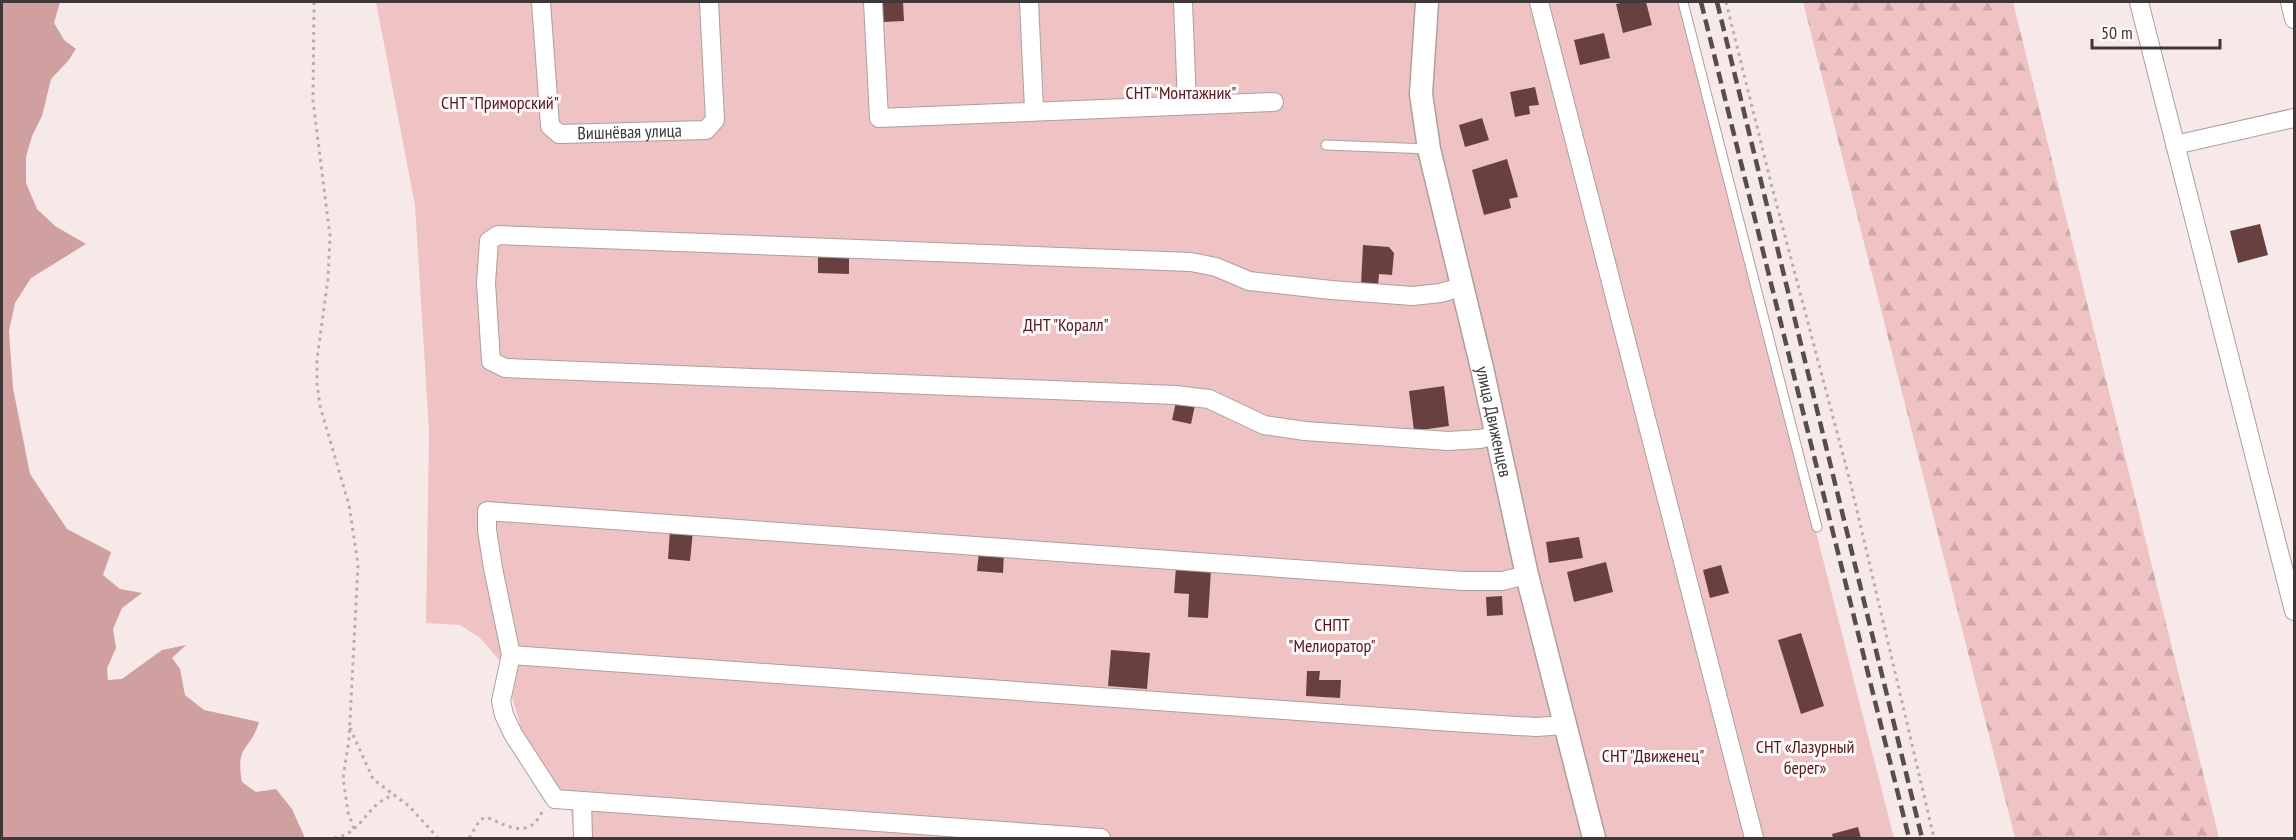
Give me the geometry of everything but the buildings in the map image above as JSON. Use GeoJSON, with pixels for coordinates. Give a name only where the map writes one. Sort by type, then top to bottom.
{"type":"FeatureCollection","features":[{"type":"Feature","properties":{"kind":"street","name":"Вишнёвая улица"},"geometry":{"type":"LineString","coordinates":[[541,2],[550,126],[559,134],[706,130],[715,120],[708,2]]}},
{"type":"Feature","properties":{"kind":"street"},"geometry":{"type":"LineString","coordinates":[[873,2],[879,118],[1034,109],[1274,102]]}},
{"type":"Feature","properties":{"kind":"street"},"geometry":{"type":"LineString","coordinates":[[1029,2],[1034,109]]}},
{"type":"Feature","properties":{"kind":"street"},"geometry":{"type":"LineString","coordinates":[[1183,2],[1187,104]]}},
{"type":"Feature","properties":{"kind":"street","name":"улица Движенцев"},"geometry":{"type":"LineString","coordinates":[[1427,2],[1421,94],[1429,149],[1497,435],[1527,575],[1594,838]]}},
{"type":"Feature","properties":{"kind":"street"},"geometry":{"type":"LineString","coordinates":[[1539,2],[1754,838]]}},
{"type":"Feature","properties":{"kind":"street"},"geometry":{"type":"LineString","coordinates":[[2139,2],[2295,611]]}},
{"type":"Feature","properties":{"kind":"street"},"geometry":{"type":"LineString","coordinates":[[2290,2],[2295,19]]}},
{"type":"Feature","properties":{"kind":"street"},"geometry":{"type":"LineString","coordinates":[[2175,145],[2295,118]]}},
{"type":"Feature","properties":{"kind":"street"},"geometry":{"type":"LineString","coordinates":[[1462,287],[1426,296],[1403,296],[1259,283],[1216,267],[1191,262],[498,235],[489,241],[486,283],[491,361],[505,368],[1175,395],[1209,399],[1264,425],[1448,441],[1467,441],[1497,435]]}},
{"type":"Feature","properties":{"kind":"street"},"geometry":{"type":"LineString","coordinates":[[1101,838],[555,799],[513,734],[504,715],[501,701],[511,655],[493,568],[487,530],[487,511],[1463,581],[1502,581],[1527,575]]}},
{"type":"Feature","properties":{"kind":"street"},"geometry":{"type":"LineString","coordinates":[[511,655],[1452,722],[1536,727],[1564,725]]}},
{"type":"Feature","properties":{"kind":"street"},"geometry":{"type":"LineString","coordinates":[[582,801],[583,838]]}},
{"type":"Feature","properties":{"kind":"lane"},"geometry":{"type":"LineString","coordinates":[[1683,2],[1817,527]]}},
{"type":"Feature","properties":{"kind":"lane"},"geometry":{"type":"LineString","coordinates":[[1326,145],[1429,149]]}},
{"type":"Feature","properties":{"kind":"path"},"geometry":{"type":"LineString","coordinates":[[314,2],[313,101],[330,236],[328,279],[317,359],[316,384],[320,406],[349,505],[358,565],[350,726],[343,778],[348,812],[354,829]]}},
{"type":"Feature","properties":{"kind":"path"},"geometry":{"type":"LineString","coordinates":[[1726,2],[1772,188],[1851,485],[1934,838]]}},
{"type":"Feature","properties":{"kind":"path"},"geometry":{"type":"LineString","coordinates":[[350,726],[373,779],[409,806],[438,838]]}},
{"type":"Feature","properties":{"kind":"path"},"geometry":{"type":"LineString","coordinates":[[334,838],[350,833],[380,799],[394,795]]}},
{"type":"Feature","properties":{"kind":"path"},"geometry":{"type":"LineString","coordinates":[[470,838],[480,820],[486,817],[512,831],[522,832],[533,827],[539,821],[544,807],[555,799]]}},
{"type":"Feature","properties":{"kind":"green space"},"geometry":{"type":"Polygon","coordinates":[[[376,2],[1681,2],[1894,838],[574,838],[571,811],[524,738],[502,663],[480,638],[460,625],[426,623],[429,431],[415,205],[376,2]]]}},
{"type":"Feature","properties":{"kind":"green space"},"geometry":{"type":"Polygon","coordinates":[[[1803,2],[2013,2],[2219,838],[2015,838],[1803,2]]]}},
{"type":"Feature","properties":{"kind":"shaded area"},"geometry":{"type":"Polygon","coordinates":[[[2,2],[60,2],[54,23],[64,40],[76,49],[51,79],[42,116],[32,136],[26,157],[26,183],[37,209],[55,226],[86,244],[31,278],[15,303],[9,331],[13,388],[30,474],[67,529],[111,552],[103,575],[120,589],[142,593],[122,608],[113,629],[116,648],[107,668],[108,680],[122,679],[162,650],[186,645],[172,658],[180,669],[185,695],[204,710],[259,722],[240,761],[242,782],[256,792],[276,789],[292,809],[305,838],[2,838],[2,2]]]}},
{"type":"Feature","properties":{"kind":"railway"},"geometry":{"type":"LineString","coordinates":[[1701,2],[1909,838]]}},
{"type":"Feature","properties":{"kind":"railway"},"geometry":{"type":"LineString","coordinates":[[1717,2],[1922,838]]}},
{"type":"Feature","properties":{"kind":"park label","name":"СНТ \"Монтажник\""},"geometry":{"type":"Point","coordinates":[1181,93]}},
{"type":"Feature","properties":{"kind":"park label","name":"СНТ \"Приморский\""},"geometry":{"type":"Point","coordinates":[500,103]}},
{"type":"Feature","properties":{"kind":"park label","name":"ДНТ \"Коралл\""},"geometry":{"type":"Point","coordinates":[1066,325]}},
{"type":"Feature","properties":{"kind":"park label","name":"СНПТ \"Мелиоратор\""},"geometry":{"type":"Point","coordinates":[1332,635]}},
{"type":"Feature","properties":{"kind":"park label","name":"СНТ \"Движенец\""},"geometry":{"type":"Point","coordinates":[1653,756]}},
{"type":"Feature","properties":{"kind":"park label","name":"СНТ «Лазурный берег»"},"geometry":{"type":"Point","coordinates":[1805,757]}}]}
